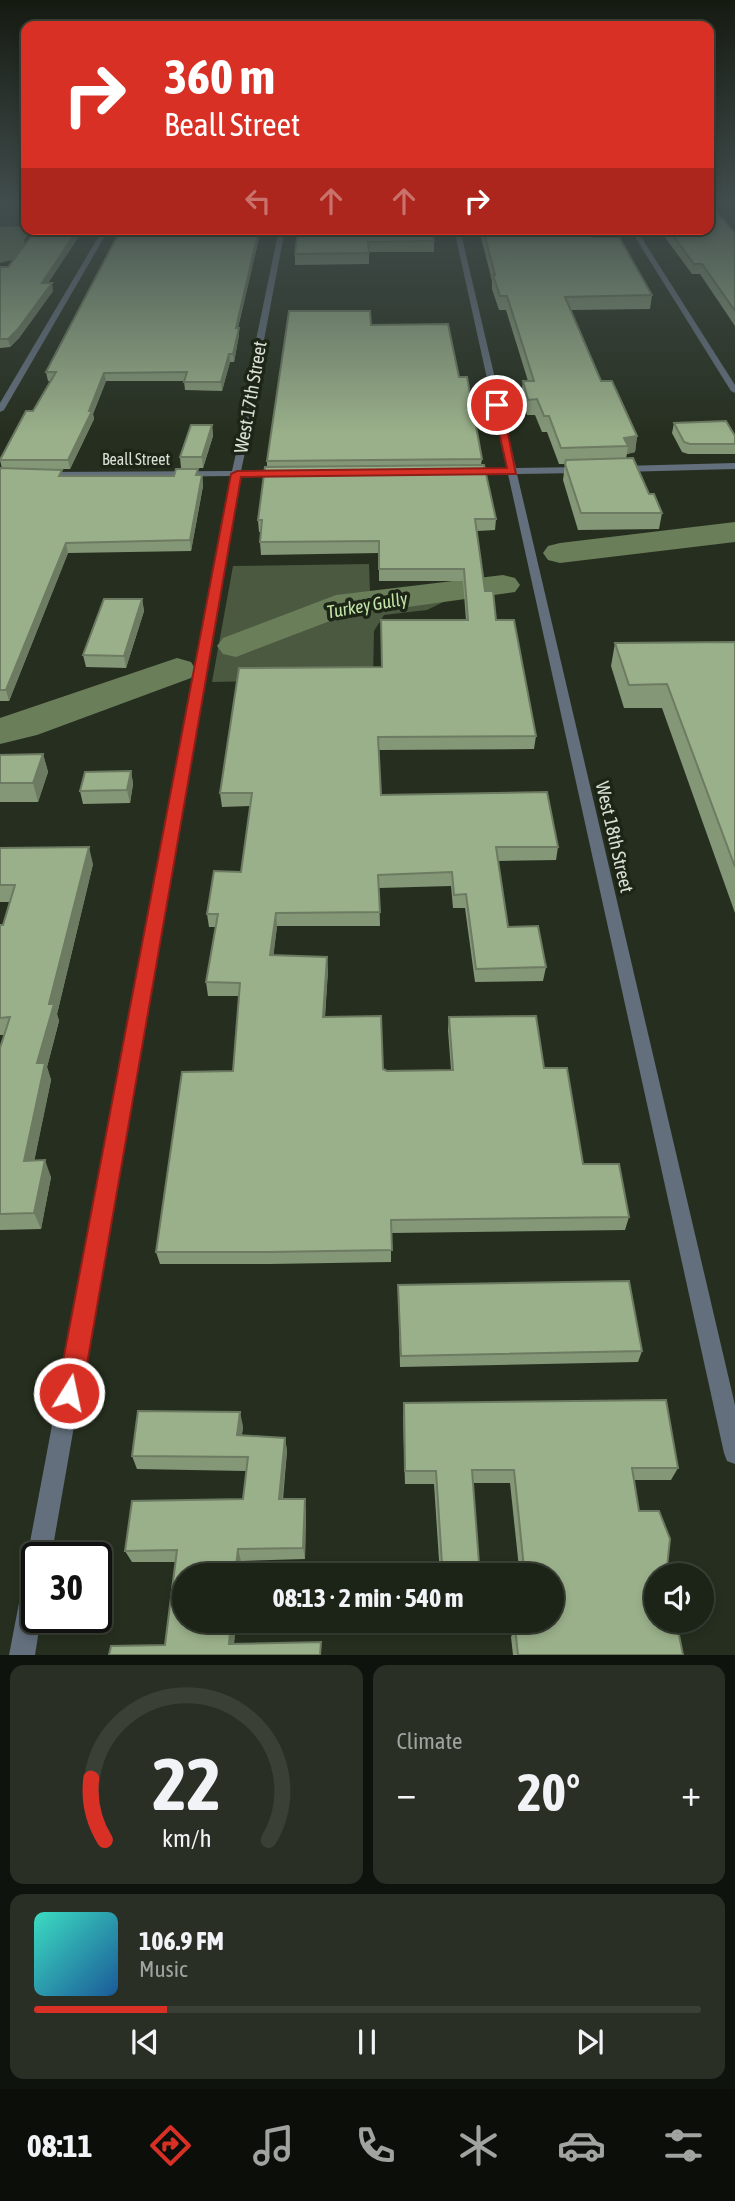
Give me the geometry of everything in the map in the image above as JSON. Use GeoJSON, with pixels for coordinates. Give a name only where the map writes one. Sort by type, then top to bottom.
{"type":"FeatureCollection","features":[{"type":"Feature","properties":{"kind":"street"},"geometry":{"type":"LineString","coordinates":[[0,411],[76,281]]}},
{"type":"Feature","properties":{"kind":"street","name":"West 17th Street"},"geometry":{"type":"LineString","coordinates":[[42,1542],[258,368],[260,340],[272,281]]}},
{"type":"Feature","properties":{"kind":"street","name":"West 18th Street"},"geometry":{"type":"LineString","coordinates":[[469,281],[735,1452]]}},
{"type":"Feature","properties":{"kind":"street"},"geometry":{"type":"LineString","coordinates":[[667,281],[735,391]]}},
{"type":"Feature","properties":{"kind":"street"},"geometry":{"type":"LineString","coordinates":[[610,469],[735,466]]}},
{"type":"Feature","properties":{"kind":"street"},"geometry":{"type":"LineString","coordinates":[[457,472],[596,470]]}},
{"type":"Feature","properties":{"kind":"street","name":"Beall Street"},"geometry":{"type":"LineString","coordinates":[[42,475],[292,473]]}},
{"type":"Feature","properties":{"kind":"street"},"geometry":{"type":"LineString","coordinates":[[22,1655],[26,1633]]}},
{"type":"Feature","properties":{"kind":"shaded area"},"geometry":{"type":"Polygon","coordinates":[[[369,564],[370,592],[420,592],[466,580],[508,580],[510,592],[456,596],[427,610],[384,615],[374,631],[373,678],[212,682],[233,566],[369,564]]]}},
{"type":"Feature","properties":{"kind":"building"},"geometry":{"type":"Polygon","coordinates":[[[0,281],[52,283],[18,329],[8,339],[0,339],[0,281]]]}},
{"type":"Feature","properties":{"kind":"building"},"geometry":{"type":"Polygon","coordinates":[[[94,281],[247,281],[233,354],[229,354],[221,382],[184,382],[187,372],[104,373],[89,411],[92,411],[68,460],[0,460],[26,411],[33,411],[56,372],[46,372],[94,281]]]}},
{"type":"Feature","properties":{"kind":"building"},"geometry":{"type":"Polygon","coordinates":[[[495,281],[644,281],[652,295],[565,297],[601,381],[612,381],[637,436],[624,438],[628,446],[561,448],[549,416],[544,416],[537,399],[528,400],[523,381],[534,381],[507,296],[500,296],[495,281]]]}},
{"type":"Feature","properties":{"kind":"building"},"geometry":{"type":"Polygon","coordinates":[[[714,281],[735,281],[735,311],[714,281]]]}},
{"type":"Feature","properties":{"kind":"building"},"geometry":{"type":"Polygon","coordinates":[[[289,311],[370,311],[371,325],[448,324],[459,377],[467,377],[482,459],[267,461],[289,311]]]}},
{"type":"Feature","properties":{"kind":"building"},"geometry":{"type":"Polygon","coordinates":[[[726,421],[735,436],[735,444],[684,442],[674,423],[726,421]]]}},
{"type":"Feature","properties":{"kind":"building"},"geometry":{"type":"Polygon","coordinates":[[[191,425],[212,425],[202,457],[180,457],[191,425]]]}},
{"type":"Feature","properties":{"kind":"building"},"geometry":{"type":"Polygon","coordinates":[[[633,458],[649,494],[654,494],[662,513],[581,513],[566,460],[633,458]]]}},
{"type":"Feature","properties":{"kind":"building"},"geometry":{"type":"Polygon","coordinates":[[[484,465],[496,519],[475,519],[485,591],[493,591],[496,620],[514,620],[536,736],[378,737],[381,795],[547,792],[558,847],[496,847],[508,927],[538,926],[546,967],[476,969],[466,894],[454,895],[452,872],[378,875],[380,912],[276,913],[270,955],[327,957],[323,1017],[381,1016],[383,1069],[387,1071],[453,1070],[449,1017],[536,1016],[544,1068],[567,1068],[583,1164],[619,1164],[629,1217],[391,1220],[392,1250],[156,1252],[182,1072],[233,1071],[240,983],[206,982],[218,914],[207,914],[214,871],[241,872],[252,793],[220,793],[239,668],[382,667],[381,620],[468,620],[464,569],[379,569],[379,541],[260,542],[262,520],[258,520],[265,467],[484,465]]]}},
{"type":"Feature","properties":{"kind":"building"},"geometry":{"type":"Polygon","coordinates":[[[0,468],[62,470],[59,476],[174,476],[176,469],[198,469],[196,475],[202,475],[190,540],[66,543],[6,690],[0,690],[0,468]]]}},
{"type":"Feature","properties":{"kind":"building"},"geometry":{"type":"Polygon","coordinates":[[[104,599],[142,599],[124,656],[83,655],[104,599]]]}},
{"type":"Feature","properties":{"kind":"building"},"geometry":{"type":"Polygon","coordinates":[[[735,642],[735,867],[667,684],[629,685],[615,643],[735,642]]]}},
{"type":"Feature","properties":{"kind":"building"},"geometry":{"type":"Polygon","coordinates":[[[43,754],[33,783],[0,783],[0,755],[43,754]]]}},
{"type":"Feature","properties":{"kind":"building"},"geometry":{"type":"Polygon","coordinates":[[[131,771],[127,790],[80,791],[85,772],[131,771]]]}},
{"type":"Feature","properties":{"kind":"building"},"geometry":{"type":"Polygon","coordinates":[[[89,847],[49,1004],[54,1004],[37,1063],[45,1063],[24,1161],[45,1160],[34,1213],[0,1214],[0,1048],[10,1017],[0,1018],[0,925],[3,925],[15,885],[0,885],[0,848],[89,847]]]}},
{"type":"Feature","properties":{"kind":"building"},"geometry":{"type":"Polygon","coordinates":[[[629,1281],[642,1351],[401,1356],[398,1285],[629,1281]]]}},
{"type":"Feature","properties":{"kind":"building"},"geometry":{"type":"Polygon","coordinates":[[[666,1400],[678,1468],[632,1468],[639,1511],[659,1511],[670,1539],[667,1563],[644,1563],[644,1633],[679,1633],[683,1655],[518,1655],[516,1633],[564,1633],[564,1563],[523,1563],[514,1470],[472,1470],[479,1563],[442,1563],[436,1471],[405,1471],[404,1403],[666,1400]]]}},
{"type":"Feature","properties":{"kind":"building"},"geometry":{"type":"Polygon","coordinates":[[[138,1411],[240,1412],[237,1435],[285,1438],[279,1499],[305,1499],[303,1548],[238,1549],[236,1563],[175,1563],[177,1550],[125,1551],[132,1501],[243,1499],[248,1457],[132,1456],[138,1411]]]}},
{"type":"Feature","properties":{"kind":"building"},"geometry":{"type":"Polygon","coordinates":[[[172,1590],[172,1633],[230,1633],[229,1644],[321,1642],[320,1655],[109,1655],[111,1646],[165,1645],[172,1590]]]}},
{"type":"Feature","properties":{"kind":"waterway","name":"Turkey Gully"},"geometry":{"type":"LineString","coordinates":[[560,553],[735,532]]}},
{"type":"Feature","properties":{"kind":"waterway","name":"Turkey Gully"},"geometry":{"type":"LineString","coordinates":[[236,646],[336,606],[503,585]]}},
{"type":"Feature","properties":{"kind":"waterway","name":"Turkey Gully"},"geometry":{"type":"LineString","coordinates":[[0,731],[23,726],[177,670]]}},
{"type":"Feature","properties":{"kind":"route"},"geometry":{"type":"LineString","coordinates":[[69,1393],[237,474],[512,471],[497,405]]}}]}
